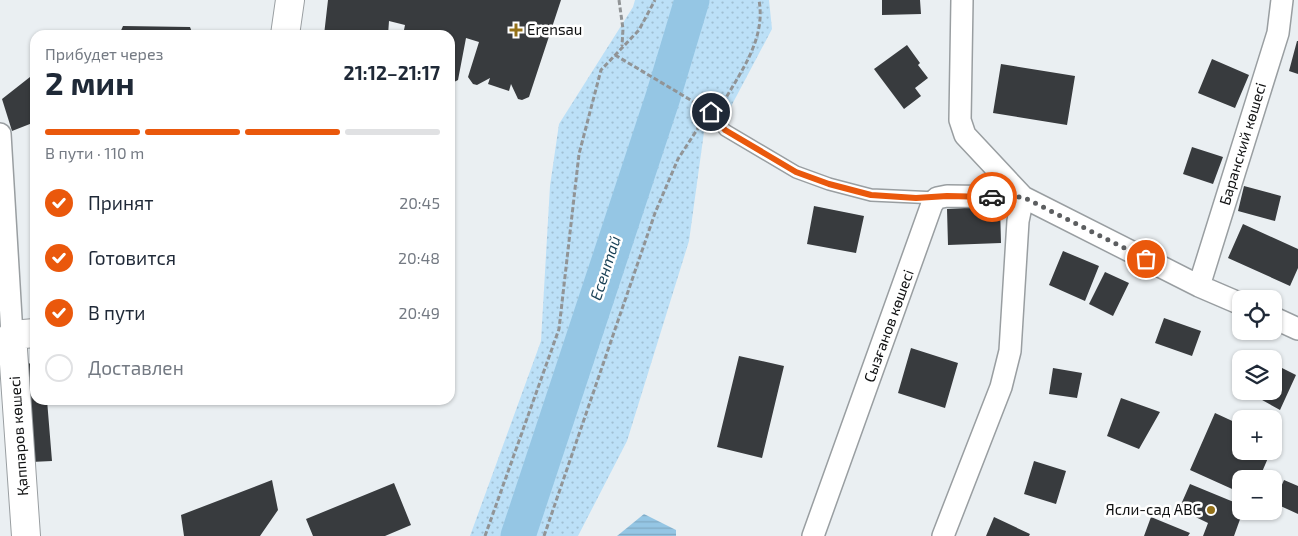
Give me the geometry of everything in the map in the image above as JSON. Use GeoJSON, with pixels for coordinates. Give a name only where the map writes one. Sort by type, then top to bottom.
{"type":"FeatureCollection","features":[{"type":"Feature","properties":{"kind":"street"},"geometry":{"type":"LineString","coordinates":[[286,30],[290,0]]}},
{"type":"Feature","properties":{"kind":"street"},"geometry":{"type":"LineString","coordinates":[[962,0],[961,128],[965,135],[1023,197],[1199,286],[1232,300]]}},
{"type":"Feature","properties":{"kind":"street","name":"Баранский көшесі"},"geometry":{"type":"LineString","coordinates":[[1199,286],[1278,33],[1282,0]]}},
{"type":"Feature","properties":{"kind":"street","name":"Қаппаров көшесі"},"geometry":{"type":"LineString","coordinates":[[0,134],[24,334],[26,536]]}},
{"type":"Feature","properties":{"kind":"street"},"geometry":{"type":"LineString","coordinates":[[937,198],[947,196],[1023,197]]}},
{"type":"Feature","properties":{"kind":"street"},"geometry":{"type":"LineString","coordinates":[[942,536],[1002,387],[1010,351],[1018,221],[1023,197]]}},
{"type":"Feature","properties":{"kind":"street","name":"Сызғанов көшесі"},"geometry":{"type":"LineString","coordinates":[[813,536],[932,204],[937,198]]}},
{"type":"Feature","properties":{"kind":"street"},"geometry":{"type":"LineString","coordinates":[[1282,322],[1298,329]]}},
{"type":"Feature","properties":{"kind":"lane"},"geometry":{"type":"LineString","coordinates":[[711,112],[725,130],[796,172],[829,184],[871,195],[937,198]]}},
{"type":"Feature","properties":{"kind":"path"},"geometry":{"type":"LineString","coordinates":[[619,0],[623,29],[622,47]]}},
{"type":"Feature","properties":{"kind":"path"},"geometry":{"type":"LineString","coordinates":[[485,536],[559,330],[579,154],[601,70],[614,54],[639,30],[655,0]]}},
{"type":"Feature","properties":{"kind":"path"},"geometry":{"type":"LineString","coordinates":[[544,536],[655,213],[678,159],[695,130],[711,112],[722,105],[756,44],[760,29],[759,0]]}},
{"type":"Feature","properties":{"kind":"path"},"geometry":{"type":"LineString","coordinates":[[614,54],[689,99]]}},
{"type":"Feature","properties":{"kind":"shaded area"},"geometry":{"type":"Polygon","coordinates":[[[635,0],[769,0],[772,29],[727,114],[704,132],[689,241],[627,441],[578,536],[470,536],[541,341],[550,186],[559,124],[633,7],[635,0]]]}},
{"type":"Feature","properties":{"kind":"shaded area"},"geometry":{"type":"Polygon","coordinates":[[[644,514],[676,530],[676,536],[617,536],[644,514]]]}},
{"type":"Feature","properties":{"kind":"building"},"geometry":{"type":"Polygon","coordinates":[[[328,0],[561,0],[529,97],[522,100],[518,99],[511,84],[509,91],[488,84],[490,78],[477,85],[473,84],[468,77],[479,42],[466,38],[458,80],[455,82],[455,30],[404,30],[405,25],[389,21],[388,30],[325,30],[328,0]]]}},
{"type":"Feature","properties":{"kind":"building"},"geometry":{"type":"Polygon","coordinates":[[[882,0],[920,0],[921,14],[882,15],[882,0]]]}},
{"type":"Feature","properties":{"kind":"building"},"geometry":{"type":"Polygon","coordinates":[[[123,26],[190,27],[191,30],[121,30],[123,26]]]}},
{"type":"Feature","properties":{"kind":"building"},"geometry":{"type":"Polygon","coordinates":[[[1298,41],[1298,74],[1289,71],[1298,41]]]}},
{"type":"Feature","properties":{"kind":"building"},"geometry":{"type":"Polygon","coordinates":[[[907,45],[928,78],[915,88],[921,96],[904,109],[874,69],[907,45]]]}},
{"type":"Feature","properties":{"kind":"building"},"geometry":{"type":"Polygon","coordinates":[[[1212,59],[1249,75],[1235,108],[1198,93],[1212,59]]]}},
{"type":"Feature","properties":{"kind":"building"},"geometry":{"type":"Polygon","coordinates":[[[1001,64],[1075,76],[1067,125],[993,113],[1001,64]]]}},
{"type":"Feature","properties":{"kind":"building"},"geometry":{"type":"Polygon","coordinates":[[[30,77],[30,124],[12,131],[2,99],[30,77]]]}},
{"type":"Feature","properties":{"kind":"building"},"geometry":{"type":"Polygon","coordinates":[[[1192,147],[1223,157],[1213,184],[1183,174],[1192,147]]]}},
{"type":"Feature","properties":{"kind":"building"},"geometry":{"type":"Polygon","coordinates":[[[1244,186],[1281,196],[1275,221],[1238,211],[1244,186]]]}},
{"type":"Feature","properties":{"kind":"building"},"geometry":{"type":"Polygon","coordinates":[[[814,206],[864,216],[856,253],[807,244],[814,206]]]}},
{"type":"Feature","properties":{"kind":"building"},"geometry":{"type":"Polygon","coordinates":[[[1000,206],[1001,243],[948,245],[947,209],[1000,206]]]}},
{"type":"Feature","properties":{"kind":"building"},"geometry":{"type":"Polygon","coordinates":[[[1243,224],[1298,249],[1298,268],[1290,286],[1228,258],[1243,224]]]}},
{"type":"Feature","properties":{"kind":"building"},"geometry":{"type":"Polygon","coordinates":[[[1063,251],[1099,266],[1085,301],[1049,285],[1063,251]]]}},
{"type":"Feature","properties":{"kind":"building"},"geometry":{"type":"Polygon","coordinates":[[[1105,272],[1129,283],[1113,316],[1089,304],[1105,272]]]}},
{"type":"Feature","properties":{"kind":"building"},"geometry":{"type":"Polygon","coordinates":[[[1164,318],[1201,331],[1192,356],[1155,343],[1164,318]]]}},
{"type":"Feature","properties":{"kind":"building"},"geometry":{"type":"Polygon","coordinates":[[[911,348],[958,363],[945,408],[898,393],[911,348]]]}},
{"type":"Feature","properties":{"kind":"building"},"geometry":{"type":"Polygon","coordinates":[[[739,356],[784,366],[762,458],[717,447],[739,356]]]}},
{"type":"Feature","properties":{"kind":"building"},"geometry":{"type":"Polygon","coordinates":[[[30,363],[30,405],[47,405],[52,461],[31,462],[23,364],[30,363]]]}},
{"type":"Feature","properties":{"kind":"building"},"geometry":{"type":"Polygon","coordinates":[[[1053,368],[1082,373],[1077,398],[1049,394],[1053,368]]]}},
{"type":"Feature","properties":{"kind":"building"},"geometry":{"type":"Polygon","coordinates":[[[1282,368],[1296,375],[1280,410],[1262,400],[1282,400],[1282,368]]]}},
{"type":"Feature","properties":{"kind":"building"},"geometry":{"type":"Polygon","coordinates":[[[1121,398],[1160,412],[1139,449],[1107,436],[1121,398]]]}},
{"type":"Feature","properties":{"kind":"building"},"geometry":{"type":"Polygon","coordinates":[[[1215,413],[1232,421],[1232,460],[1267,460],[1263,470],[1232,470],[1232,489],[1190,470],[1215,413]]]}},
{"type":"Feature","properties":{"kind":"building"},"geometry":{"type":"Polygon","coordinates":[[[1034,461],[1066,471],[1056,504],[1024,494],[1034,461]]]}},
{"type":"Feature","properties":{"kind":"building"},"geometry":{"type":"Polygon","coordinates":[[[272,480],[278,510],[260,536],[184,536],[181,515],[272,480]]]}},
{"type":"Feature","properties":{"kind":"building"},"geometry":{"type":"Polygon","coordinates":[[[1284,480],[1298,486],[1298,514],[1282,507],[1282,485],[1284,480]]]}},
{"type":"Feature","properties":{"kind":"building"},"geometry":{"type":"Polygon","coordinates":[[[394,483],[411,525],[385,536],[313,536],[306,519],[394,483]]]}},
{"type":"Feature","properties":{"kind":"building","name":"Ясли-сад ABC"},"geometry":{"type":"Polygon","coordinates":[[[1190,484],[1232,501],[1232,520],[1240,520],[1234,536],[1203,536],[1208,523],[1179,509],[1190,484]]]}},
{"type":"Feature","properties":{"kind":"building"},"geometry":{"type":"Polygon","coordinates":[[[994,517],[1030,534],[1029,536],[986,536],[994,517]]]}},
{"type":"Feature","properties":{"kind":"building"},"geometry":{"type":"Polygon","coordinates":[[[1151,517],[1190,533],[1188,536],[1144,536],[1151,517]]]}},
{"type":"Feature","properties":{"kind":"waterway","name":"Есентай"},"geometry":{"type":"LineString","coordinates":[[518,536],[663,97],[692,0]]}},
{"type":"Feature","properties":{"kind":"way so far"},"geometry":{"type":"LineString","coordinates":[[992,197],[1023,197],[1146,259]]}},
{"type":"Feature","properties":{"kind":"place","name":"Erensau"},"geometry":{"type":"Point","coordinates":[516,30]}},
{"type":"Feature","properties":{"kind":"place","name":"Ясли-сад ABC"},"geometry":{"type":"Point","coordinates":[1211,510]}},
{"type":"Feature","properties":{"kind":"route"},"geometry":{"type":"LineString","coordinates":[[711,112],[725,130],[796,172],[829,184],[871,195],[916,198],[947,196],[992,197]]}}]}
